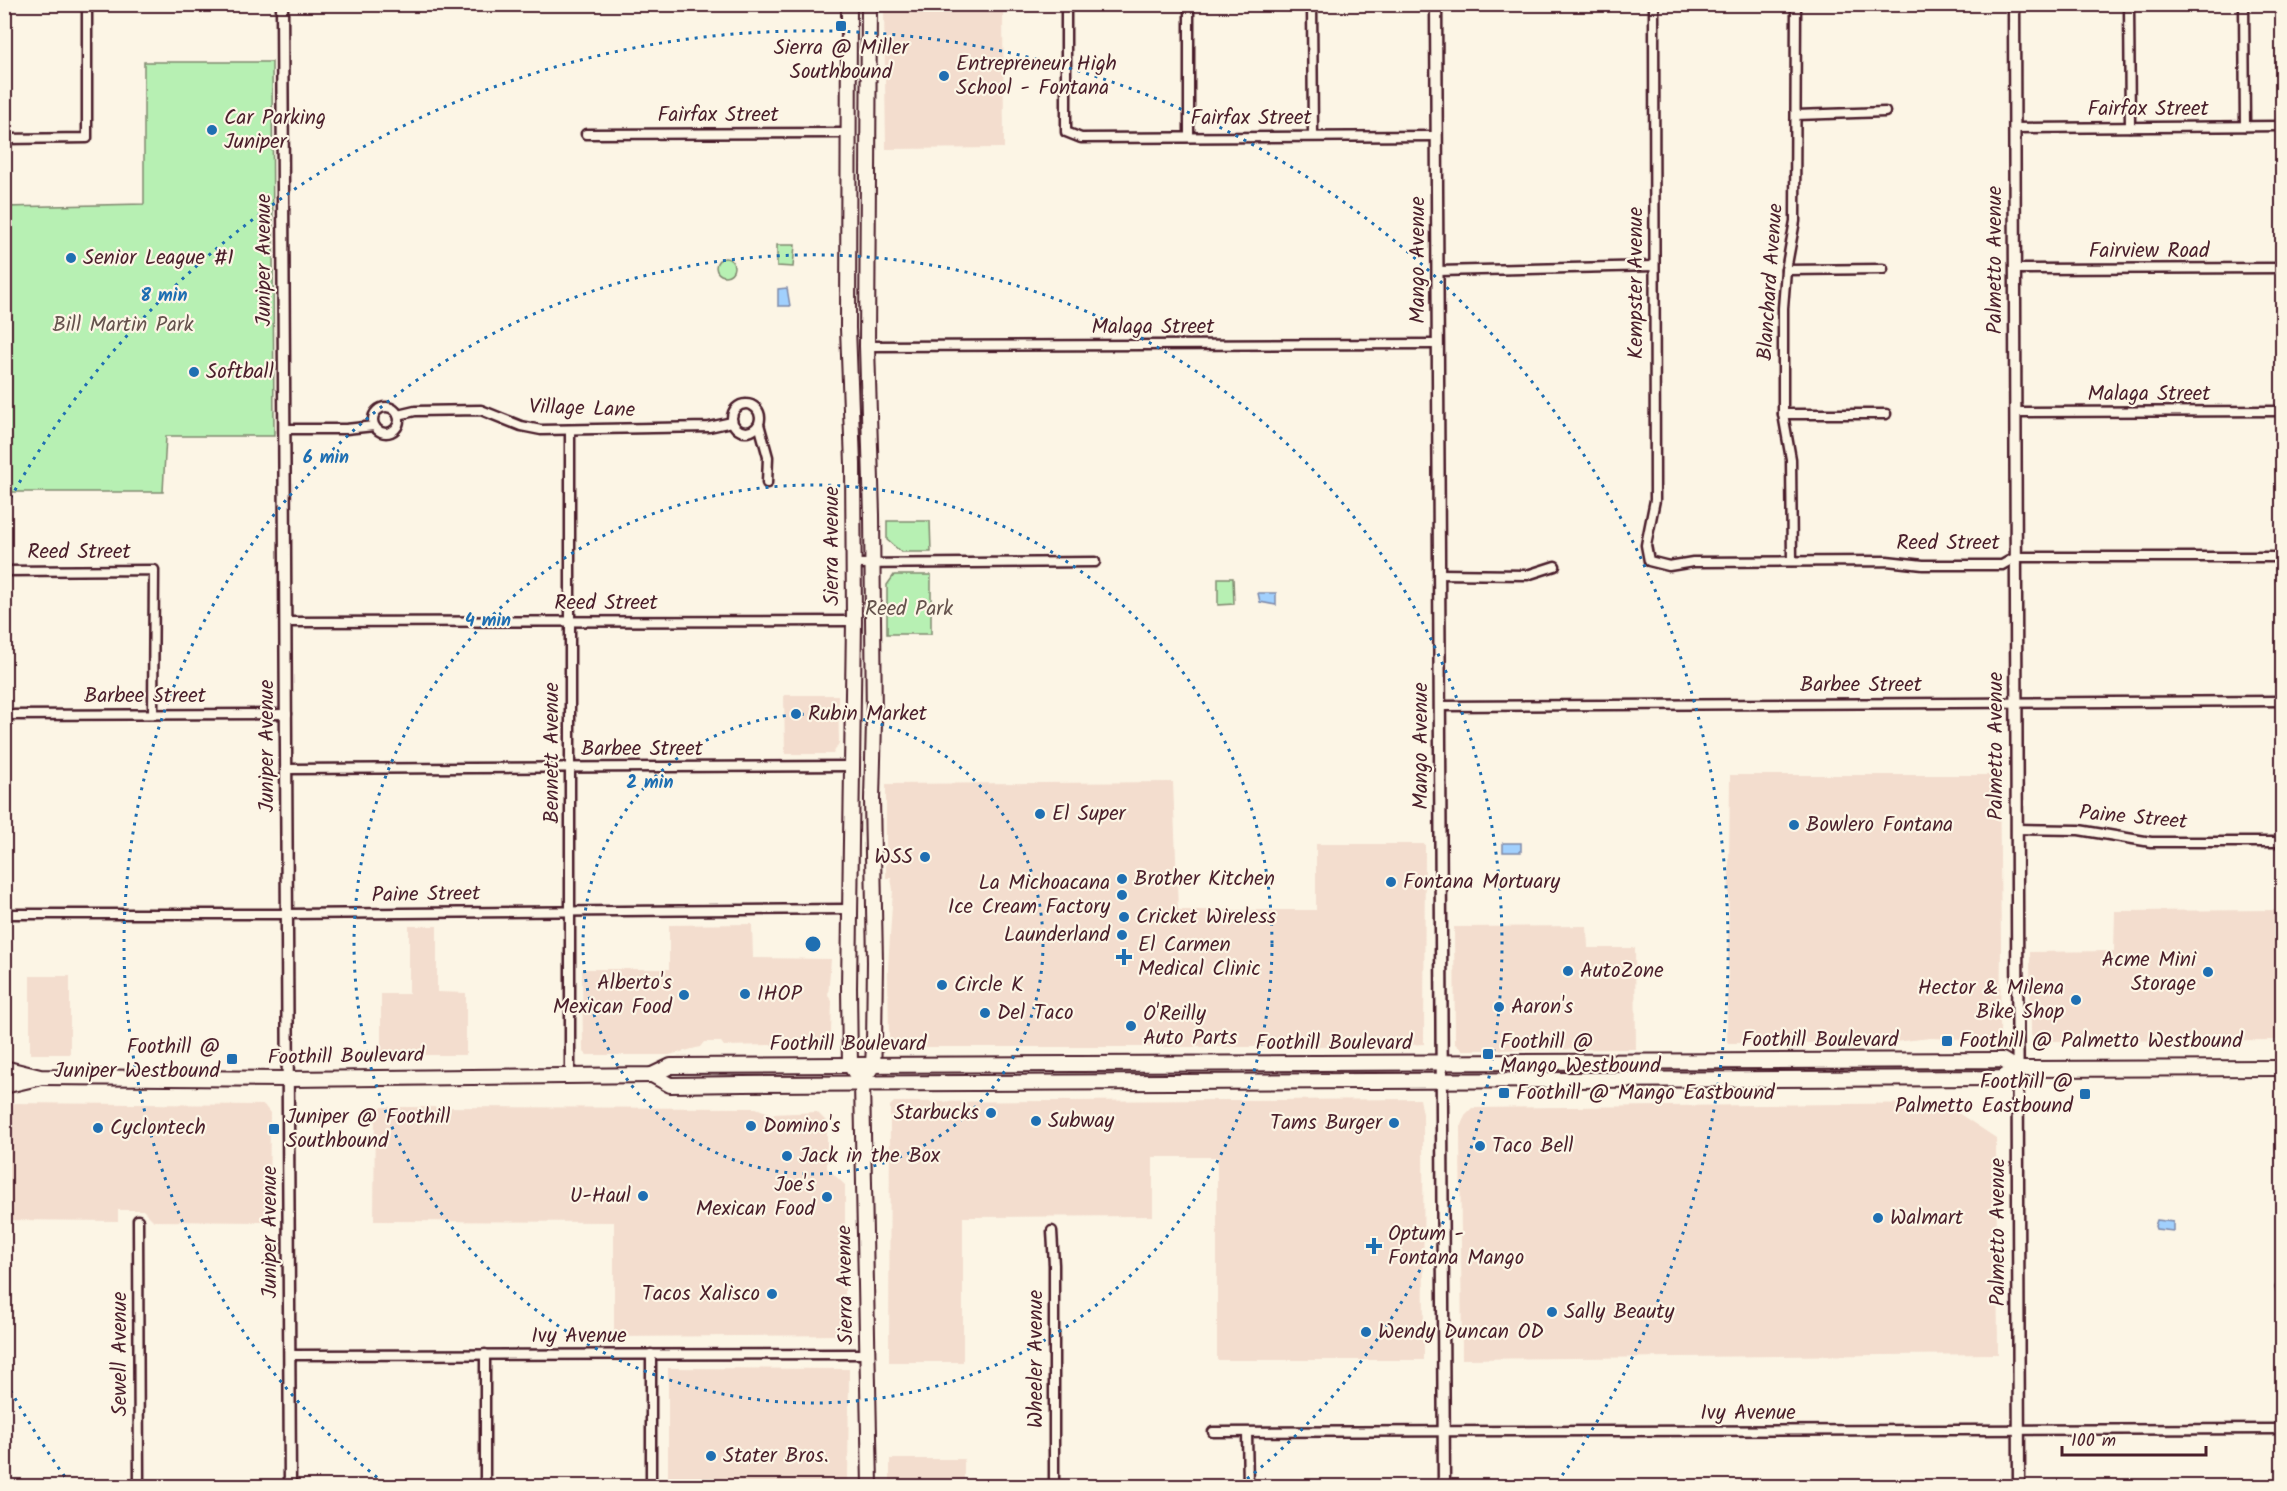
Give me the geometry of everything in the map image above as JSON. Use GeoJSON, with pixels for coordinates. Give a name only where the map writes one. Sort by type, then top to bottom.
{"type":"FeatureCollection","features":[{"type":"Feature","properties":{"kind":"main road","name":"Sierra Avenue"},"geometry":{"type":"LineString","coordinates":[[849,4],[848,339],[853,464],[854,621],[849,909],[850,1065]]}},
{"type":"Feature","properties":{"kind":"main road","name":"Sierra Avenue"},"geometry":{"type":"LineString","coordinates":[[869,4],[867,346],[874,722],[873,1065]]}},
{"type":"Feature","properties":{"kind":"main road","name":"Foothill Boulevard"},"geometry":{"type":"LineString","coordinates":[[4,1068],[40,1077],[289,1079],[652,1075],[671,1066],[2002,1060],[2017,1069]]}},
{"type":"Feature","properties":{"kind":"main road"},"geometry":{"type":"LineString","coordinates":[[1700,1062],[1700,1078]]}},
{"type":"Feature","properties":{"kind":"main road"},"geometry":{"type":"LineString","coordinates":[[850,1065],[862,1083],[873,1065]]}},
{"type":"Feature","properties":{"kind":"main road","name":"Foothill Boulevard"},"geometry":{"type":"LineString","coordinates":[[652,1075],[670,1084],[2002,1078],[2017,1069],[2283,1068]]}},
{"type":"Feature","properties":{"kind":"main road","name":"Foothill Boulevard"},"geometry":{"type":"LineString","coordinates":[[4,1086],[40,1077]]}},
{"type":"Feature","properties":{"kind":"main road","name":"Sierra Avenue"},"geometry":{"type":"LineString","coordinates":[[862,1083],[870,1486]]}},
{"type":"Feature","properties":{"kind":"street"},"geometry":{"type":"LineString","coordinates":[[4,139],[87,138],[87,4]]}},
{"type":"Feature","properties":{"kind":"street","name":"Juniper Avenue"},"geometry":{"type":"LineString","coordinates":[[282,4],[290,1486]]}},
{"type":"Feature","properties":{"kind":"street","name":"Fairfax Street"},"geometry":{"type":"LineString","coordinates":[[1066,4],[1066,132],[1080,138],[1437,136]]}},
{"type":"Feature","properties":{"kind":"street"},"geometry":{"type":"LineString","coordinates":[[1189,4],[1190,136]]}},
{"type":"Feature","properties":{"kind":"street"},"geometry":{"type":"LineString","coordinates":[[1312,4],[1313,136]]}},
{"type":"Feature","properties":{"kind":"street","name":"Mango Avenue"},"geometry":{"type":"LineString","coordinates":[[1436,4],[1444,1486]]}},
{"type":"Feature","properties":{"kind":"street","name":"Kempster Avenue"},"geometry":{"type":"LineString","coordinates":[[1649,561],[1646,545],[1655,500],[1654,4]]}},
{"type":"Feature","properties":{"kind":"street","name":"Blanchard Avenue"},"geometry":{"type":"LineString","coordinates":[[1792,561],[1791,459],[1783,414],[1783,308],[1786,270],[1795,221],[1796,4]]}},
{"type":"Feature","properties":{"kind":"street","name":"Palmetto Avenue"},"geometry":{"type":"LineString","coordinates":[[2014,4],[2019,1486]]}},
{"type":"Feature","properties":{"kind":"street"},"geometry":{"type":"LineString","coordinates":[[2129,4],[2130,127]]}},
{"type":"Feature","properties":{"kind":"street"},"geometry":{"type":"LineString","coordinates":[[2244,4],[2245,126]]}},
{"type":"Feature","properties":{"kind":"street"},"geometry":{"type":"LineString","coordinates":[[1796,115],[1885,112]]}},
{"type":"Feature","properties":{"kind":"street","name":"Fairfax Street"},"geometry":{"type":"LineString","coordinates":[[2014,128],[2283,126]]}},
{"type":"Feature","properties":{"kind":"street","name":"Fairfax Street"},"geometry":{"type":"LineString","coordinates":[[586,134],[849,133]]}},
{"type":"Feature","properties":{"kind":"street"},"geometry":{"type":"LineString","coordinates":[[1438,271],[1654,266]]}},
{"type":"Feature","properties":{"kind":"street","name":"Fairview Road"},"geometry":{"type":"LineString","coordinates":[[2015,269],[2283,268]]}},
{"type":"Feature","properties":{"kind":"street"},"geometry":{"type":"LineString","coordinates":[[1786,270],[1883,269]]}},
{"type":"Feature","properties":{"kind":"street","name":"Malaga Street"},"geometry":{"type":"LineString","coordinates":[[867,346],[1438,344]]}},
{"type":"Feature","properties":{"kind":"street"},"geometry":{"type":"LineString","coordinates":[[759,424],[753,430],[745,432],[737,429],[732,422],[735,409],[747,404],[758,411],[768,457],[767,483]]}},
{"type":"Feature","properties":{"kind":"street"},"geometry":{"type":"LineString","coordinates":[[381,407],[393,409],[398,415],[399,423],[393,431],[380,432],[374,426],[373,415],[381,407]]}},
{"type":"Feature","properties":{"kind":"street","name":"Village Lane"},"geometry":{"type":"LineString","coordinates":[[398,415],[415,411],[481,410],[521,426],[541,430],[709,428],[732,422]]}},
{"type":"Feature","properties":{"kind":"street","name":"Malaga Street"},"geometry":{"type":"LineString","coordinates":[[2015,412],[2283,411]]}},
{"type":"Feature","properties":{"kind":"street"},"geometry":{"type":"LineString","coordinates":[[1783,414],[1886,414]]}},
{"type":"Feature","properties":{"kind":"street"},"geometry":{"type":"LineString","coordinates":[[285,429],[346,429],[374,426]]}},
{"type":"Feature","properties":{"kind":"street","name":"Bennett Avenue"},"geometry":{"type":"LineString","coordinates":[[570,430],[570,1076]]}},
{"type":"Feature","properties":{"kind":"street","name":"Reed Street"},"geometry":{"type":"LineString","coordinates":[[1649,561],[1669,566],[1693,562],[1792,561],[1887,561],[1923,566],[2002,565],[2016,557],[2283,556]]}},
{"type":"Feature","properties":{"kind":"street"},"geometry":{"type":"LineString","coordinates":[[853,564],[1095,562]]}},
{"type":"Feature","properties":{"kind":"street"},"geometry":{"type":"LineString","coordinates":[[1439,574],[1527,574],[1556,566]]}},
{"type":"Feature","properties":{"kind":"street","name":"Reed Street"},"geometry":{"type":"LineString","coordinates":[[4,571],[154,570],[153,714]]}},
{"type":"Feature","properties":{"kind":"street","name":"Reed Street"},"geometry":{"type":"LineString","coordinates":[[286,622],[854,621]]}},
{"type":"Feature","properties":{"kind":"street","name":"Barbee Street"},"geometry":{"type":"LineString","coordinates":[[1440,706],[2283,700]]}},
{"type":"Feature","properties":{"kind":"street","name":"Barbee Street"},"geometry":{"type":"LineString","coordinates":[[4,715],[287,714]]}},
{"type":"Feature","properties":{"kind":"street","name":"Barbee Street"},"geometry":{"type":"LineString","coordinates":[[287,769],[852,766]]}},
{"type":"Feature","properties":{"kind":"street","name":"Paine Street"},"geometry":{"type":"LineString","coordinates":[[2017,830],[2079,830],[2151,842],[2283,842]]}},
{"type":"Feature","properties":{"kind":"street","name":"Paine Street"},"geometry":{"type":"LineString","coordinates":[[4,914],[849,909]]}},
{"type":"Feature","properties":{"kind":"street","name":"Sewell Avenue"},"geometry":{"type":"LineString","coordinates":[[138,1221],[139,1486]]}},
{"type":"Feature","properties":{"kind":"street","name":"Wheeler Avenue"},"geometry":{"type":"LineString","coordinates":[[1052,1231],[1054,1486]]}},
{"type":"Feature","properties":{"kind":"street"},"geometry":{"type":"LineString","coordinates":[[485,1354],[485,1486]]}},
{"type":"Feature","properties":{"kind":"street"},"geometry":{"type":"LineString","coordinates":[[651,1354],[651,1486]]}},
{"type":"Feature","properties":{"kind":"street","name":"Ivy Avenue"},"geometry":{"type":"LineString","coordinates":[[290,1355],[868,1354]]}},
{"type":"Feature","properties":{"kind":"street","name":"Ivy Avenue"},"geometry":{"type":"LineString","coordinates":[[1213,1432],[2283,1429]]}},
{"type":"Feature","properties":{"kind":"street"},"geometry":{"type":"LineString","coordinates":[[1247,1433],[1248,1486]]}},
{"type":"Feature","properties":{"kind":"shaded area","name":"Entrepreneur High School - Fontana"},"geometry":{"type":"Polygon","coordinates":[[[884,5],[1003,5],[1004,148],[886,149],[884,5]]]}},
{"type":"Feature","properties":{"kind":"shaded area"},"geometry":{"type":"Polygon","coordinates":[[[784,695],[838,695],[839,743],[833,754],[785,754],[784,695]]]}},
{"type":"Feature","properties":{"kind":"shaded area"},"geometry":{"type":"Polygon","coordinates":[[[1730,775],[1999,775],[2000,1038],[1994,1040],[1930,1038],[1853,1043],[1727,1043],[1730,775]]]}},
{"type":"Feature","properties":{"kind":"shaded area"},"geometry":{"type":"Polygon","coordinates":[[[1173,782],[1178,910],[1316,910],[1316,844],[1425,844],[1424,1044],[1371,1050],[1370,1047],[893,1047],[889,1040],[888,967],[893,890],[891,878],[886,878],[886,784],[1173,782]]]}},
{"type":"Feature","properties":{"kind":"shaded area"},"geometry":{"type":"Polygon","coordinates":[[[2282,910],[2282,1040],[2035,1041],[2031,1035],[2030,952],[2114,951],[2115,911],[2282,910]]]}},
{"type":"Feature","properties":{"kind":"shaded area"},"geometry":{"type":"Polygon","coordinates":[[[752,924],[753,958],[831,959],[828,996],[832,1001],[831,1033],[823,1044],[724,1046],[721,1042],[704,1042],[700,1047],[669,1055],[587,1055],[583,1051],[582,969],[669,969],[669,925],[752,924]]]}},
{"type":"Feature","properties":{"kind":"shaded area"},"geometry":{"type":"Polygon","coordinates":[[[409,926],[437,926],[437,992],[466,993],[466,1055],[381,1055],[381,994],[409,994],[409,926]]]}},
{"type":"Feature","properties":{"kind":"shaded area"},"geometry":{"type":"Polygon","coordinates":[[[1587,926],[1588,948],[1635,948],[1636,1049],[1462,1050],[1455,1044],[1454,927],[1587,926]]]}},
{"type":"Feature","properties":{"kind":"shaded area"},"geometry":{"type":"Polygon","coordinates":[[[30,976],[70,976],[70,1054],[30,1054],[30,976]]]}},
{"type":"Feature","properties":{"kind":"shaded area"},"geometry":{"type":"Polygon","coordinates":[[[1420,1099],[1423,1114],[1424,1360],[1217,1360],[1217,1157],[1153,1157],[1153,1216],[963,1217],[963,1362],[889,1362],[890,1106],[894,1102],[1420,1099]]]}},
{"type":"Feature","properties":{"kind":"shaded area"},"geometry":{"type":"Polygon","coordinates":[[[4,1103],[264,1105],[270,1113],[269,1222],[154,1221],[143,1210],[118,1210],[118,1221],[5,1220],[4,1103]]]}},
{"type":"Feature","properties":{"kind":"shaded area"},"geometry":{"type":"Polygon","coordinates":[[[1943,1103],[1996,1138],[1998,1354],[1462,1359],[1460,1128],[1465,1115],[1472,1108],[1943,1103]]]}},
{"type":"Feature","properties":{"kind":"shaded area"},"geometry":{"type":"Polygon","coordinates":[[[375,1107],[756,1108],[772,1114],[817,1112],[827,1122],[827,1168],[845,1185],[845,1335],[614,1337],[614,1222],[374,1221],[375,1107]]]}},
{"type":"Feature","properties":{"kind":"shaded area"},"geometry":{"type":"Polygon","coordinates":[[[668,1368],[849,1369],[848,1486],[668,1486],[668,1368]]]}},
{"type":"Feature","properties":{"kind":"shaded area"},"geometry":{"type":"Polygon","coordinates":[[[890,1459],[964,1459],[964,1486],[890,1486],[890,1459]]]}},
{"type":"Feature","properties":{"kind":"green space","name":"Bill Martin Park"},"geometry":{"type":"Polygon","coordinates":[[[144,62],[272,62],[274,436],[166,436],[163,492],[5,492],[5,207],[144,204],[144,62]]]}},
{"type":"Feature","properties":{"kind":"green space"},"geometry":{"type":"Polygon","coordinates":[[[777,245],[795,245],[793,267],[777,266],[777,245]]]}},
{"type":"Feature","properties":{"kind":"green space"},"geometry":{"type":"Polygon","coordinates":[[[725,258],[731,261],[734,267],[731,273],[725,276],[719,273],[716,267],[719,261],[725,258]]]}},
{"type":"Feature","properties":{"kind":"green space","name":"Reed Park"},"geometry":{"type":"Polygon","coordinates":[[[887,521],[930,521],[931,552],[901,552],[887,540],[887,521]]]}},
{"type":"Feature","properties":{"kind":"green space","name":"Reed Park"},"geometry":{"type":"Polygon","coordinates":[[[894,575],[931,575],[931,634],[887,634],[887,585],[894,575]]]}},
{"type":"Feature","properties":{"kind":"green space"},"geometry":{"type":"Polygon","coordinates":[[[1218,578],[1233,578],[1234,604],[1218,605],[1218,578]]]}},
{"type":"Feature","properties":{"kind":"water"},"geometry":{"type":"Polygon","coordinates":[[[787,288],[790,306],[778,306],[778,289],[787,288]]]}},
{"type":"Feature","properties":{"kind":"water"},"geometry":{"type":"Polygon","coordinates":[[[1258,593],[1276,593],[1276,605],[1260,602],[1258,593]]]}},
{"type":"Feature","properties":{"kind":"water"},"geometry":{"type":"Polygon","coordinates":[[[1503,843],[1521,843],[1521,852],[1503,852],[1503,843]]]}},
{"type":"Feature","properties":{"kind":"water"},"geometry":{"type":"Polygon","coordinates":[[[2157,1220],[2173,1222],[2173,1231],[2156,1229],[2157,1220]]]}},
{"type":"Feature","properties":{"kind":"place","name":"Sierra @ Miller Southbound"},"geometry":{"type":"Point","coordinates":[841,26]}},
{"type":"Feature","properties":{"kind":"place","name":"Entrepreneur High School - Fontana"},"geometry":{"type":"Point","coordinates":[944,76]}},
{"type":"Feature","properties":{"kind":"place","name":"Car Parking Juniper"},"geometry":{"type":"Point","coordinates":[212,130]}},
{"type":"Feature","properties":{"kind":"place","name":"Senior League #1"},"geometry":{"type":"Point","coordinates":[71,258]}},
{"type":"Feature","properties":{"kind":"place","name":"Softball"},"geometry":{"type":"Point","coordinates":[194,372]}},
{"type":"Feature","properties":{"kind":"place","name":"Rubin Market"},"geometry":{"type":"Point","coordinates":[796,714]}},
{"type":"Feature","properties":{"kind":"place","name":"El Super"},"geometry":{"type":"Point","coordinates":[1040,814]}},
{"type":"Feature","properties":{"kind":"place","name":"Bowlero Fontana"},"geometry":{"type":"Point","coordinates":[1794,825]}},
{"type":"Feature","properties":{"kind":"place","name":"WSS"},"geometry":{"type":"Point","coordinates":[925,857]}},
{"type":"Feature","properties":{"kind":"place","name":"Brother Kitchen"},"geometry":{"type":"Point","coordinates":[1122,879]}},
{"type":"Feature","properties":{"kind":"place","name":"Fontana Mortuary"},"geometry":{"type":"Point","coordinates":[1391,882]}},
{"type":"Feature","properties":{"kind":"place","name":"La Michoacana Ice Cream Factory"},"geometry":{"type":"Point","coordinates":[1122,895]}},
{"type":"Feature","properties":{"kind":"place","name":"Cricket Wireless"},"geometry":{"type":"Point","coordinates":[1124,917]}},
{"type":"Feature","properties":{"kind":"place","name":"Launderland"},"geometry":{"type":"Point","coordinates":[1122,935]}},
{"type":"Feature","properties":{"kind":"place","name":"El Carmen Medical Clinic"},"geometry":{"type":"Point","coordinates":[1124,957]}},
{"type":"Feature","properties":{"kind":"place","name":"AutoZone"},"geometry":{"type":"Point","coordinates":[1568,971]}},
{"type":"Feature","properties":{"kind":"place","name":"Acme Mini Storage"},"geometry":{"type":"Point","coordinates":[2208,972]}},
{"type":"Feature","properties":{"kind":"place","name":"Circle K"},"geometry":{"type":"Point","coordinates":[942,985]}},
{"type":"Feature","properties":{"kind":"place","name":"IHOP"},"geometry":{"type":"Point","coordinates":[745,994]}},
{"type":"Feature","properties":{"kind":"place","name":"Alberto's Mexican Food"},"geometry":{"type":"Point","coordinates":[684,995]}},
{"type":"Feature","properties":{"kind":"place","name":"Hector & Milena Bike Shop"},"geometry":{"type":"Point","coordinates":[2076,1000]}},
{"type":"Feature","properties":{"kind":"place","name":"Aaron's"},"geometry":{"type":"Point","coordinates":[1499,1007]}},
{"type":"Feature","properties":{"kind":"place","name":"Del Taco"},"geometry":{"type":"Point","coordinates":[985,1013]}},
{"type":"Feature","properties":{"kind":"place","name":"O'Reilly Auto Parts"},"geometry":{"type":"Point","coordinates":[1131,1026]}},
{"type":"Feature","properties":{"kind":"place","name":"Foothill @ Palmetto Westbound"},"geometry":{"type":"Point","coordinates":[1947,1041]}},
{"type":"Feature","properties":{"kind":"place","name":"Foothill @ Mango Westbound"},"geometry":{"type":"Point","coordinates":[1488,1054]}},
{"type":"Feature","properties":{"kind":"place","name":"Foothill @ Juniper Westbound"},"geometry":{"type":"Point","coordinates":[232,1059]}},
{"type":"Feature","properties":{"kind":"place","name":"Foothill @ Mango Eastbound"},"geometry":{"type":"Point","coordinates":[1504,1093]}},
{"type":"Feature","properties":{"kind":"place","name":"Foothill @ Palmetto Eastbound"},"geometry":{"type":"Point","coordinates":[2085,1094]}},
{"type":"Feature","properties":{"kind":"place","name":"Starbucks"},"geometry":{"type":"Point","coordinates":[991,1113]}},
{"type":"Feature","properties":{"kind":"place","name":"Subway"},"geometry":{"type":"Point","coordinates":[1036,1121]}},
{"type":"Feature","properties":{"kind":"place","name":"Tams Burger"},"geometry":{"type":"Point","coordinates":[1394,1123]}},
{"type":"Feature","properties":{"kind":"place","name":"Domino's"},"geometry":{"type":"Point","coordinates":[751,1126]}},
{"type":"Feature","properties":{"kind":"place","name":"Cyclontech"},"geometry":{"type":"Point","coordinates":[98,1128]}},
{"type":"Feature","properties":{"kind":"place","name":"Juniper @ Foothill Southbound"},"geometry":{"type":"Point","coordinates":[274,1129]}},
{"type":"Feature","properties":{"kind":"place","name":"Taco Bell"},"geometry":{"type":"Point","coordinates":[1480,1146]}},
{"type":"Feature","properties":{"kind":"place","name":"Jack in the Box"},"geometry":{"type":"Point","coordinates":[787,1156]}},
{"type":"Feature","properties":{"kind":"place","name":"U-Haul"},"geometry":{"type":"Point","coordinates":[643,1196]}},
{"type":"Feature","properties":{"kind":"place","name":"Joe's Mexican Food"},"geometry":{"type":"Point","coordinates":[827,1197]}},
{"type":"Feature","properties":{"kind":"place","name":"Walmart"},"geometry":{"type":"Point","coordinates":[1878,1218]}},
{"type":"Feature","properties":{"kind":"place","name":"Optum - Fontana Mango"},"geometry":{"type":"Point","coordinates":[1374,1246]}},
{"type":"Feature","properties":{"kind":"place","name":"Tacos Xalisco"},"geometry":{"type":"Point","coordinates":[772,1294]}},
{"type":"Feature","properties":{"kind":"place","name":"Sally Beauty"},"geometry":{"type":"Point","coordinates":[1552,1312]}},
{"type":"Feature","properties":{"kind":"place","name":"Wendy Duncan OD"},"geometry":{"type":"Point","coordinates":[1366,1332]}},
{"type":"Feature","properties":{"kind":"place","name":"Stater Bros."},"geometry":{"type":"Point","coordinates":[711,1456]}}]}
